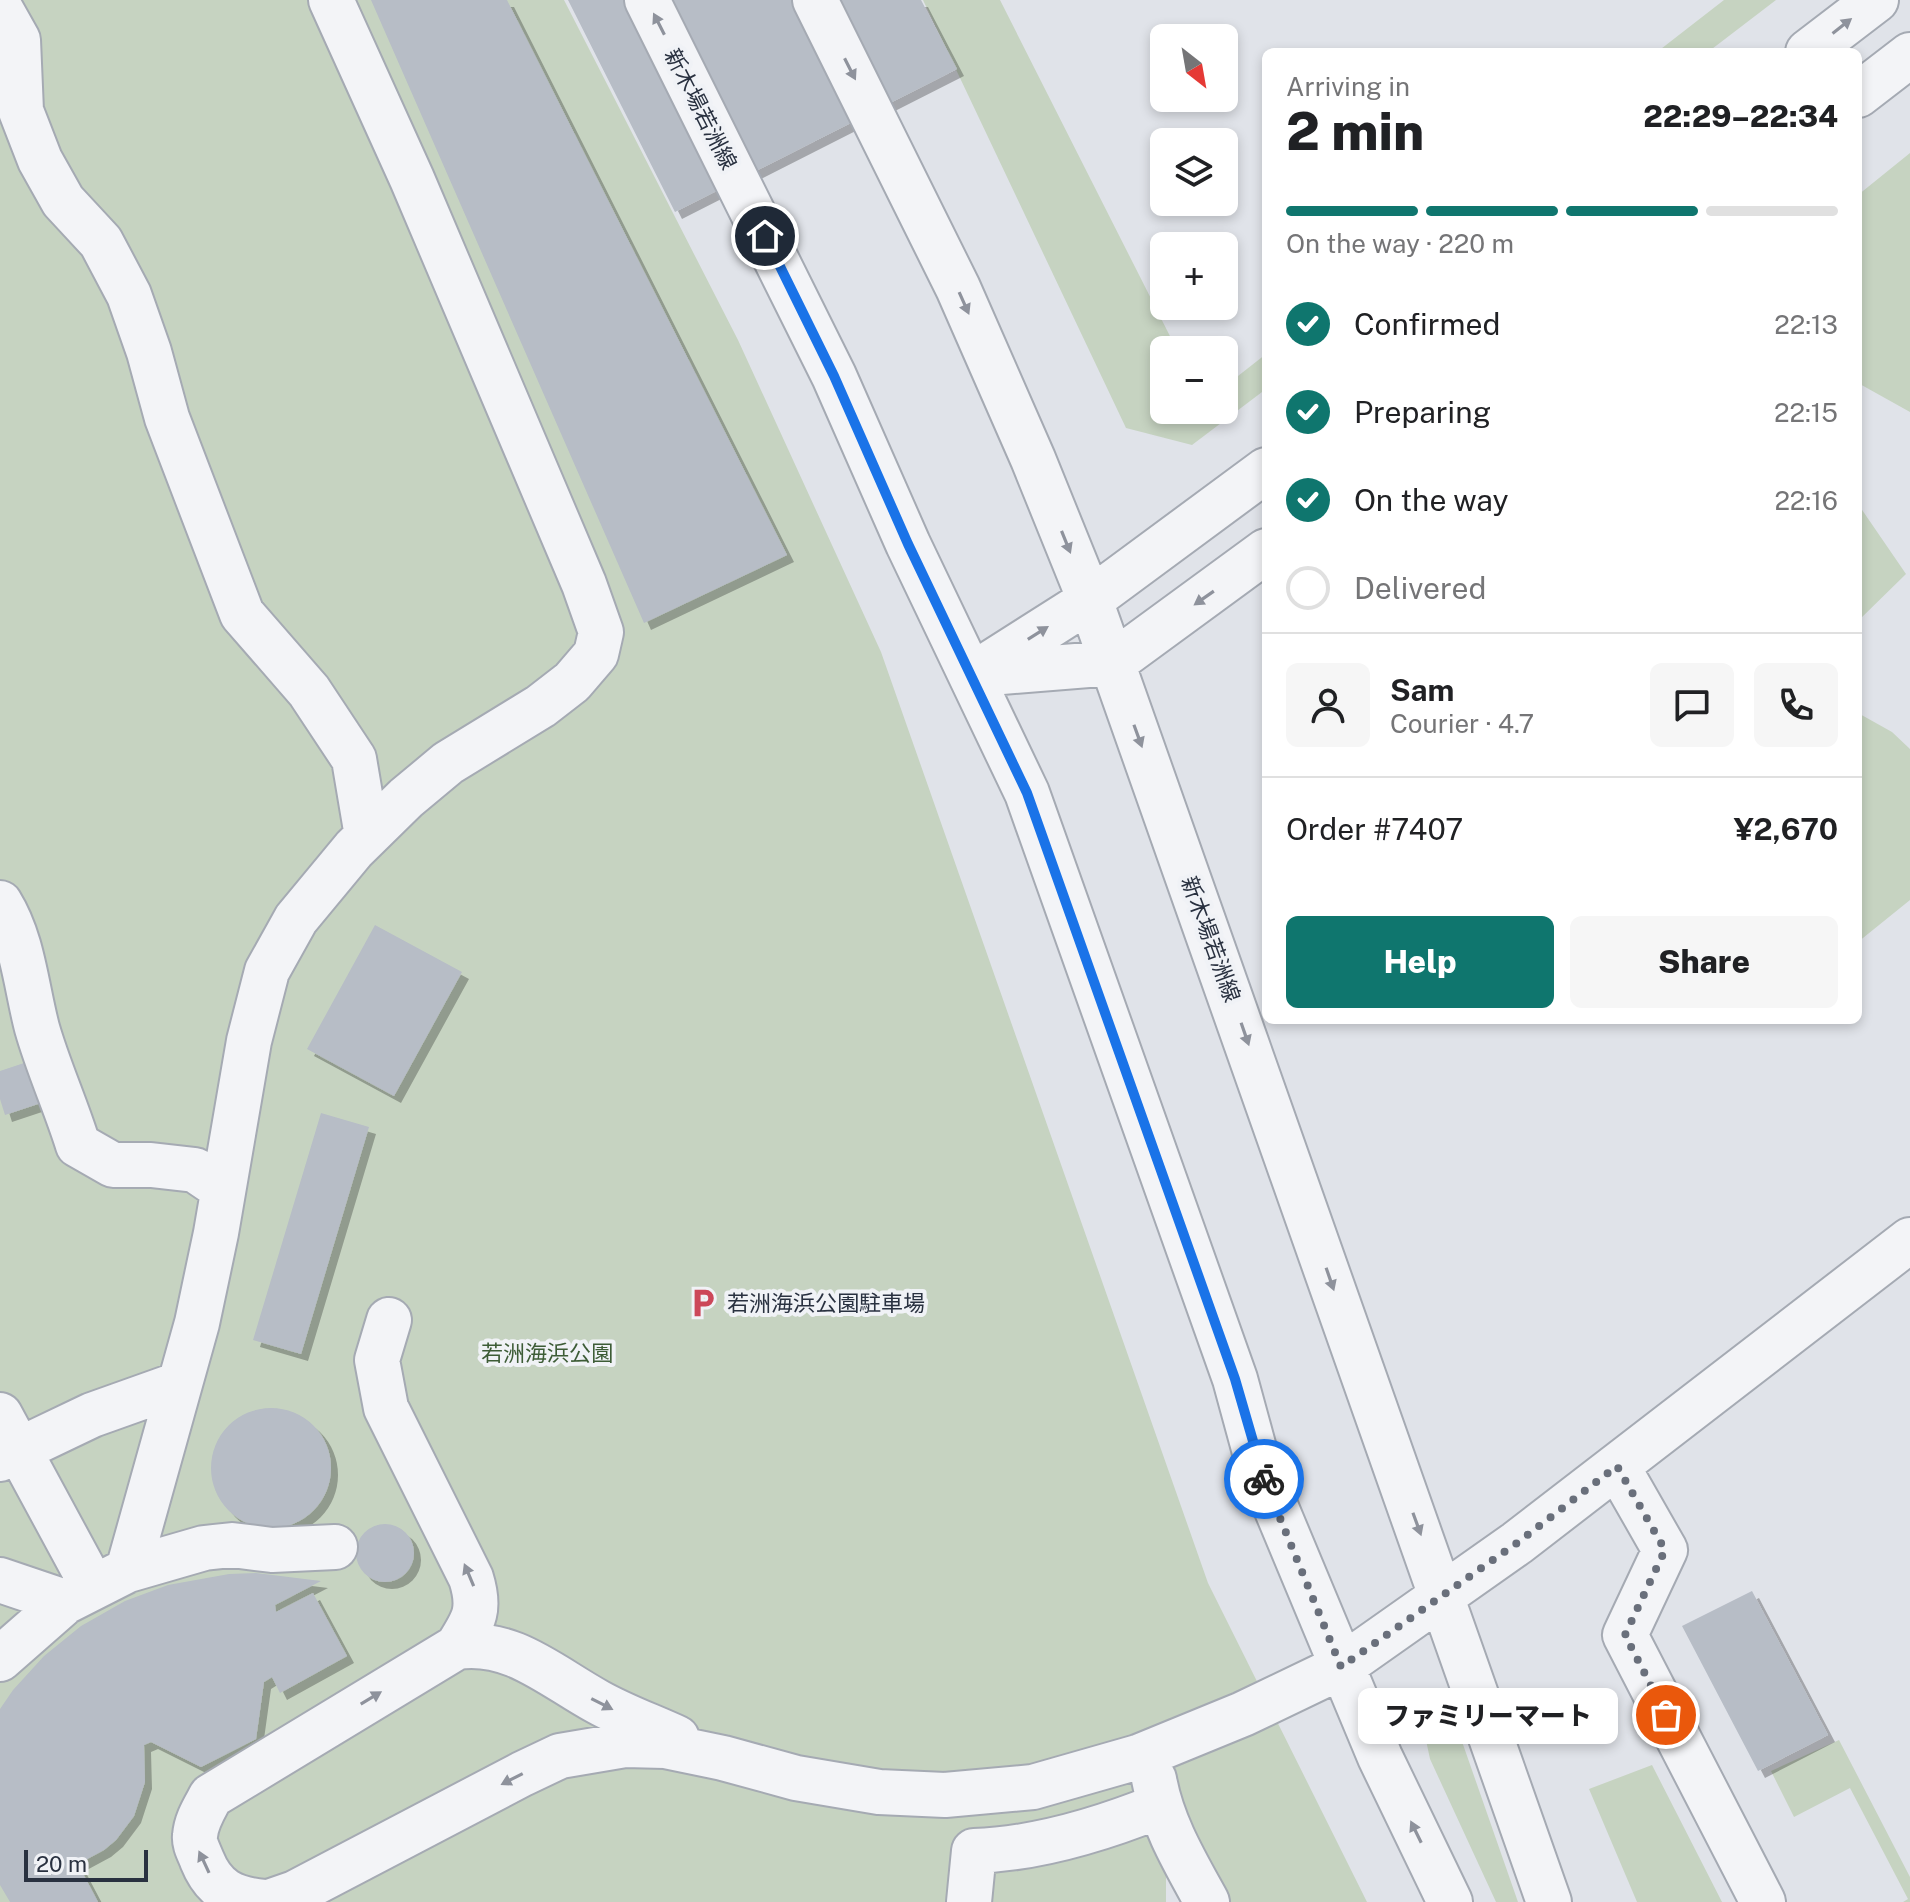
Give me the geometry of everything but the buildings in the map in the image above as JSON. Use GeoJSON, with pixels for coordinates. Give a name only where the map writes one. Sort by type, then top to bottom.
{"type":"FeatureCollection","features":[{"type":"Feature","properties":{"kind":"street"},"geometry":{"type":"LineString","coordinates":[[95,1586],[179,1384],[197,1323],[249,1041],[267,971],[296,919],[367,836],[448,763],[541,706],[572,682],[596,654],[601,632],[584,584],[419,193],[331,0]]}},
{"type":"Feature","properties":{"kind":"street","name":"新木場若洲線"},"geometry":{"type":"LineString","coordinates":[[647,0],[834,376],[908,544],[1027,793],[1235,1379],[1259,1467],[1380,1757],[1450,1902]]}},
{"type":"Feature","properties":{"kind":"street","name":"新木場若洲線"},"geometry":{"type":"LineString","coordinates":[[815,0],[958,288],[1033,459],[1090,600],[1549,1902]]}},
{"type":"Feature","properties":{"kind":"street"},"geometry":{"type":"LineString","coordinates":[[1813,48],[1876,0]]}},
{"type":"Feature","properties":{"kind":"street"},"geometry":{"type":"LineString","coordinates":[[0,8],[18,40],[21,111],[40,160],[63,201],[101,242],[129,295],[177,444],[242,614],[309,691],[354,759],[367,836]]}},
{"type":"Feature","properties":{"kind":"street"},"geometry":{"type":"LineString","coordinates":[[1862,92],[1910,55]]}},
{"type":"Feature","properties":{"kind":"street"},"geometry":{"type":"LineString","coordinates":[[972,675],[1090,600],[1262,473]]}},
{"type":"Feature","properties":{"kind":"street"},"geometry":{"type":"LineString","coordinates":[[972,675],[1113,663],[1262,554]]}},
{"type":"Feature","properties":{"kind":"street"},"geometry":{"type":"LineString","coordinates":[[0,903],[13,924],[38,1030],[78,1145],[113,1165],[195,1170],[223,1189]]}},
{"type":"Feature","properties":{"kind":"street"},"geometry":{"type":"LineString","coordinates":[[723,1758],[611,1709],[542,1667],[509,1651],[478,1644],[457,1647],[211,1796],[198,1819],[194,1839],[206,1870],[223,1891],[244,1900],[266,1902],[295,1893],[560,1756],[625,1745],[665,1746],[796,1778],[879,1792],[945,1795],[1033,1787],[1105,1769],[1243,1714],[1341,1667],[1517,1543],[1910,1240]]}},
{"type":"Feature","properties":{"kind":"street"},"geometry":{"type":"LineString","coordinates":[[389,1320],[377,1360],[386,1408],[471,1578],[477,1598],[472,1622],[457,1647]]}},
{"type":"Feature","properties":{"kind":"street"},"geometry":{"type":"LineString","coordinates":[[95,1586],[6,1441],[179,1384]]}},
{"type":"Feature","properties":{"kind":"street"},"geometry":{"type":"LineString","coordinates":[[1617,1466],[1665,1550],[1625,1635],[1763,1902]]}},
{"type":"Feature","properties":{"kind":"street"},"geometry":{"type":"LineString","coordinates":[[0,1659],[95,1586],[204,1548],[232,1545],[272,1550],[335,1547]]}},
{"type":"Feature","properties":{"kind":"street"},"geometry":{"type":"LineString","coordinates":[[0,1580],[95,1586]]}},
{"type":"Feature","properties":{"kind":"street"},"geometry":{"type":"LineString","coordinates":[[1150,1753],[1159,1806],[1207,1902]]}},
{"type":"Feature","properties":{"kind":"street"},"geometry":{"type":"LineString","coordinates":[[969,1902],[974,1851],[1024,1845],[1080,1833],[1159,1806]]}},
{"type":"Feature","properties":{"kind":"street"},"geometry":{"type":"LineString","coordinates":[[1183,1858],[1183,1902]]}},
{"type":"Feature","properties":{"kind":"green space","name":"若洲海浜公園"},"geometry":{"type":"Polygon","coordinates":[[[0,0],[564,0],[738,340],[881,652],[1208,1583],[1367,1902],[1226,1902],[1166,1867],[1166,1902],[0,1902],[0,0]]]}},
{"type":"Feature","properties":{"kind":"green space"},"geometry":{"type":"Polygon","coordinates":[[[923,0],[1000,0],[1150,297],[1150,320],[1162,320],[1170,336],[1150,336],[1150,424],[1220,424],[1192,445],[1126,428],[923,0]]]}},
{"type":"Feature","properties":{"kind":"green space"},"geometry":{"type":"Polygon","coordinates":[[[1724,0],[1776,0],[1713,48],[1662,48],[1724,0]]]}},
{"type":"Feature","properties":{"kind":"green space"},"geometry":{"type":"Polygon","coordinates":[[[1910,153],[1910,412],[1862,385],[1862,192],[1910,153]]]}},
{"type":"Feature","properties":{"kind":"green space"},"geometry":{"type":"Polygon","coordinates":[[[1262,357],[1262,392],[1238,410],[1238,376],[1262,357]]]}},
{"type":"Feature","properties":{"kind":"green space"},"geometry":{"type":"Polygon","coordinates":[[[1862,510],[1906,574],[1862,617],[1862,510]]]}},
{"type":"Feature","properties":{"kind":"green space"},"geometry":{"type":"Polygon","coordinates":[[[1862,715],[1892,732],[1910,749],[1910,900],[1862,939],[1862,715]]]}},
{"type":"Feature","properties":{"kind":"green space"},"geometry":{"type":"Polygon","coordinates":[[[1436,1703],[1451,1710],[1518,1902],[1496,1902],[1430,1759],[1423,1726],[1424,1710],[1436,1703]]]}},
{"type":"Feature","properties":{"kind":"green space"},"geometry":{"type":"Polygon","coordinates":[[[1839,1740],[1910,1877],[1910,1902],[1903,1902],[1908,1899],[1850,1788],[1794,1817],[1771,1771],[1839,1740]]]}},
{"type":"Feature","properties":{"kind":"green space"},"geometry":{"type":"Polygon","coordinates":[[[1652,1765],[1722,1902],[1637,1902],[1589,1789],[1652,1765]]]}},
{"type":"Feature","properties":{"kind":"way so far"},"geometry":{"type":"LineString","coordinates":[[1264,1479],[1341,1667],[1517,1543],[1617,1466],[1665,1550],[1625,1635],[1666,1715]]}},
{"type":"Feature","properties":{"kind":"place","name":"若洲海浜公園駐車場"},"geometry":{"type":"Point","coordinates":[703,1303]}},
{"type":"Feature","properties":{"kind":"place","name":"ファミリーマート"},"geometry":{"type":"Point","coordinates":[1666,1715]}},
{"type":"Feature","properties":{"kind":"route"},"geometry":{"type":"LineString","coordinates":[[765,236],[834,376],[908,544],[1027,793],[1235,1379],[1264,1479]]}}]}
